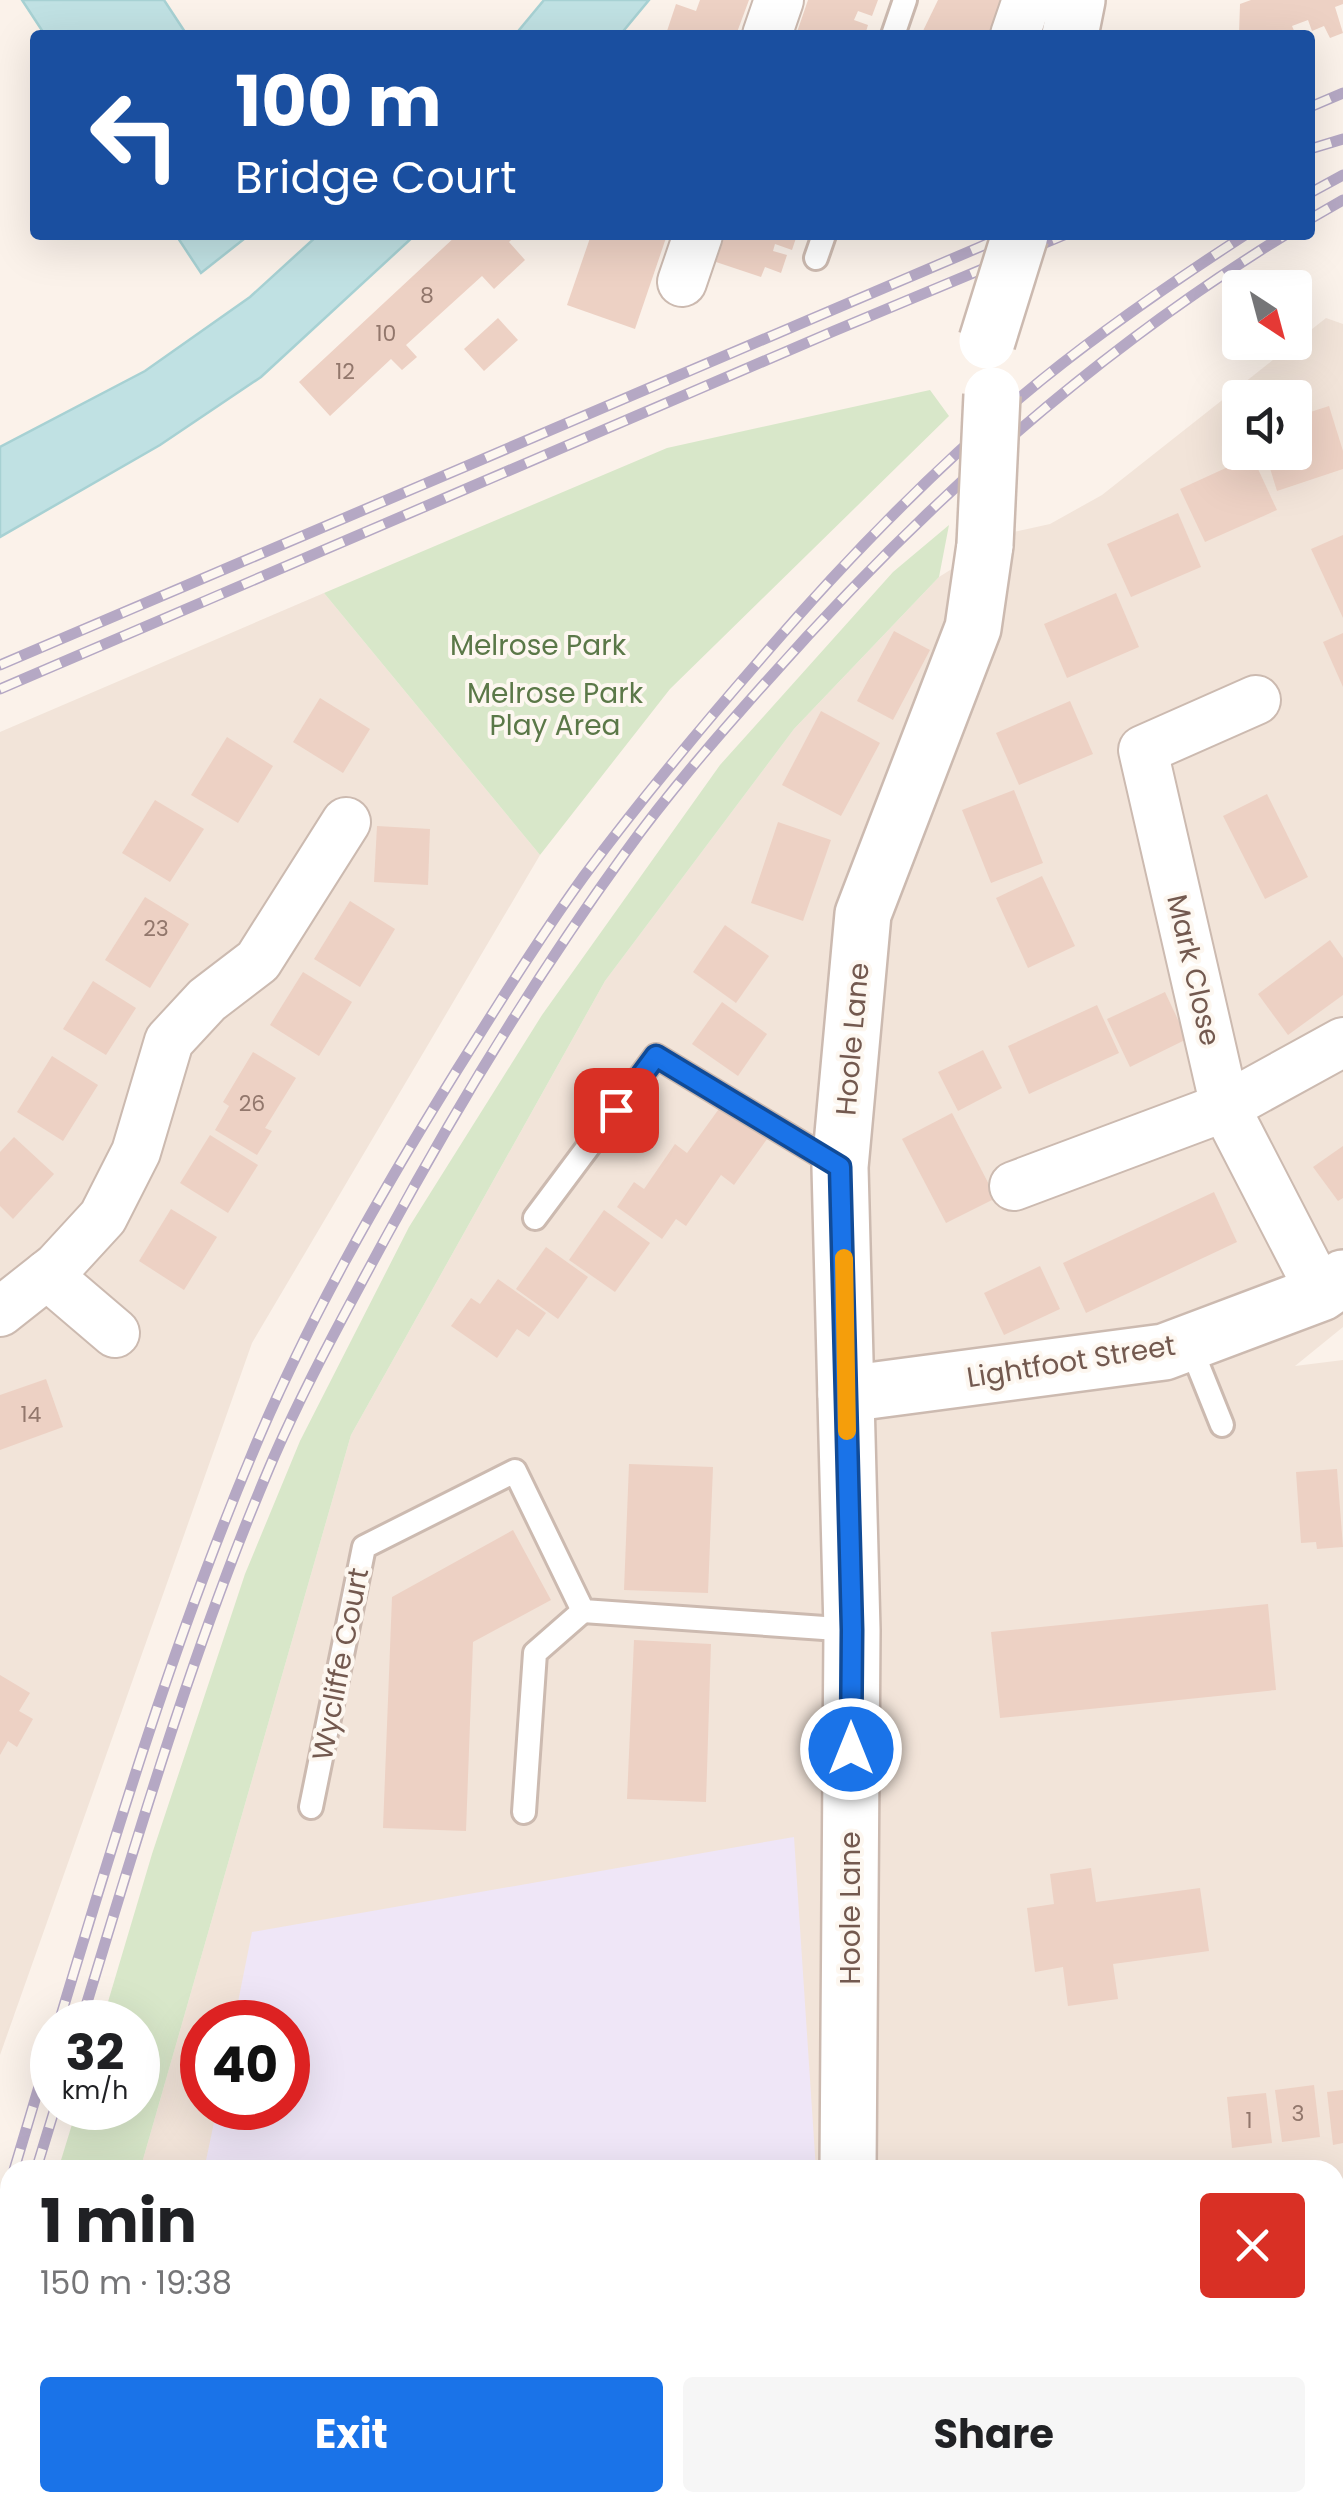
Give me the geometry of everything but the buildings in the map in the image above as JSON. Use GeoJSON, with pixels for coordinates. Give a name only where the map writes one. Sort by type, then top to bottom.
{"type":"FeatureCollection","features":[{"type":"Feature","properties":{"kind":"street"},"geometry":{"type":"LineString","coordinates":[[770,30],[779,0]]}},
{"type":"Feature","properties":{"kind":"street"},"geometry":{"type":"LineString","coordinates":[[1017,30],[1027,0]]}},
{"type":"Feature","properties":{"kind":"street"},"geometry":{"type":"LineString","coordinates":[[1071,30],[1077,0]]}},
{"type":"Feature","properties":{"kind":"street"},"geometry":{"type":"LineString","coordinates":[[682,282],[696,240]]}},
{"type":"Feature","properties":{"kind":"street","name":"Hoole Lane"},"geometry":{"type":"LineString","coordinates":[[848,2160],[852,1630],[840,1167],[864,914],[973,628],[985,545],[992,395],[992,363],[987,342],[1018,240]]}},
{"type":"Feature","properties":{"kind":"street","name":"Mark Close"},"geometry":{"type":"LineString","coordinates":[[1256,700],[1142,750],[1225,1107],[1332,1285]]}},
{"type":"Feature","properties":{"kind":"street"},"geometry":{"type":"LineString","coordinates":[[0,1312],[47,1276],[103,1217],[136,1152],[169,1041],[207,1000],[258,961],[346,822]]}},
{"type":"Feature","properties":{"kind":"street"},"geometry":{"type":"LineString","coordinates":[[1014,1186],[1225,1107],[1343,1042]]}},
{"type":"Feature","properties":{"kind":"street"},"geometry":{"type":"LineString","coordinates":[[47,1276],[115,1333]]}},
{"type":"Feature","properties":{"kind":"street","name":"Lightfoot Street"},"geometry":{"type":"LineString","coordinates":[[846,1394],[1164,1352],[1332,1285]]}},
{"type":"Feature","properties":{"kind":"lane"},"geometry":{"type":"LineString","coordinates":[[895,30],[905,0]]}},
{"type":"Feature","properties":{"kind":"lane"},"geometry":{"type":"LineString","coordinates":[[535,1218],[656,1056],[840,1167]]}},
{"type":"Feature","properties":{"kind":"lane"},"geometry":{"type":"LineString","coordinates":[[1189,1343],[1222,1425]]}},
{"type":"Feature","properties":{"kind":"lane","name":"Wycliffe Court"},"geometry":{"type":"LineString","coordinates":[[311,1806],[364,1547],[516,1471],[583,1612]]}},
{"type":"Feature","properties":{"kind":"lane"},"geometry":{"type":"LineString","coordinates":[[524,1812],[535,1653],[583,1612],[852,1630]]}},
{"type":"Feature","properties":{"kind":"shaded area"},"geometry":{"type":"Polygon","coordinates":[[[1326,318],[1343,324],[1343,1327],[1295,1366],[1343,1360],[1343,2160],[143,2160],[151,2130],[160,2130],[160,2100],[180,2031],[180,2130],[310,2130],[310,2000],[189,2000],[351,1435],[605,981],[794,729],[939,577],[1009,533],[1050,524],[1102,495],[1222,400],[1222,470],[1312,470],[1312,380],[1248,380],[1273,360],[1312,360],[1312,329],[1326,318]]]}},
{"type":"Feature","properties":{"kind":"shaded area"},"geometry":{"type":"Polygon","coordinates":[[[324,593],[540,855],[252,1343],[0,2055],[0,732],[324,593]]]}},
{"type":"Feature","properties":{"kind":"shaded area"},"geometry":{"type":"Polygon","coordinates":[[[794,1837],[815,2160],[206,2160],[212,2130],[310,2130],[310,2000],[238,2000],[252,1932],[794,1837]]]}},
{"type":"Feature","properties":{"kind":"green space","name":"Melrose Park"},"geometry":{"type":"Polygon","coordinates":[[[930,390],[949,416],[670,689],[540,855],[324,593],[667,448],[930,390]]]}},
{"type":"Feature","properties":{"kind":"green space"},"geometry":{"type":"Polygon","coordinates":[[[949,525],[939,577],[794,729],[605,981],[351,1435],[189,2000],[180,2000],[180,2031],[160,2100],[160,2000],[109,2000],[152,1854],[245,1574],[300,1441],[409,1227],[542,1015],[720,765],[893,572],[949,525]]]}},
{"type":"Feature","properties":{"kind":"green space"},"geometry":{"type":"Polygon","coordinates":[[[70,2130],[151,2130],[143,2160],[61,2160],[70,2130]]]}},
{"type":"Feature","properties":{"kind":"water"},"geometry":{"type":"Polygon","coordinates":[[[22,0],[164,0],[184,30],[42,30],[22,0]]]}},
{"type":"Feature","properties":{"kind":"water"},"geometry":{"type":"Polygon","coordinates":[[[544,0],[649,0],[624,30],[519,30],[544,0]]]}},
{"type":"Feature","properties":{"kind":"water"},"geometry":{"type":"Polygon","coordinates":[[[179,240],[243,240],[201,273],[179,240]]]}},
{"type":"Feature","properties":{"kind":"water"},"geometry":{"type":"Polygon","coordinates":[[[313,240],[410,240],[261,377],[160,445],[0,537],[0,447],[145,371],[250,297],[313,240]]]}},
{"type":"Feature","properties":{"kind":"railway"},"geometry":{"type":"LineString","coordinates":[[1315,105],[1343,93]]}},
{"type":"Feature","properties":{"kind":"railway"},"geometry":{"type":"LineString","coordinates":[[1315,147],[1343,139]]}},
{"type":"Feature","properties":{"kind":"railway"},"geometry":{"type":"LineString","coordinates":[[1315,190],[1343,175]]}},
{"type":"Feature","properties":{"kind":"railway"},"geometry":{"type":"LineString","coordinates":[[1315,216],[1343,200]]}},
{"type":"Feature","properties":{"kind":"railway"},"geometry":{"type":"LineString","coordinates":[[0,665],[996,240]]}},
{"type":"Feature","properties":{"kind":"railway"},"geometry":{"type":"LineString","coordinates":[[0,689],[1052,240]]}},
{"type":"Feature","properties":{"kind":"railway"},"geometry":{"type":"LineString","coordinates":[[66,2000],[171,1668],[222,1528],[272,1408],[372,1212],[535,947],[584,876],[669,767],[884,523],[1049,374],[1131,312],[1238,240]]}},
{"type":"Feature","properties":{"kind":"railway"},"geometry":{"type":"LineString","coordinates":[[88,2000],[191,1672],[283,1437],[412,1189],[560,946],[641,831],[693,766],[884,556],[1009,439],[1075,384],[1212,282],[1277,240]]}},
{"type":"Feature","properties":{"kind":"railway"},"geometry":{"type":"LineString","coordinates":[[17,2160],[30,2117]]}},
{"type":"Feature","properties":{"kind":"railway"},"geometry":{"type":"LineString","coordinates":[[39,2160],[48,2130]]}},
{"type":"Feature","properties":{"kind":"slow traffic"},"geometry":{"type":"LineString","coordinates":[[844,1258],[847,1431]]}},
{"type":"Feature","properties":{"kind":"route"},"geometry":{"type":"LineString","coordinates":[[616,1110],[656,1056],[840,1167],[852,1630],[851,1749]]}},
{"type":"Feature","properties":{"kind":"park label","name":"Melrose Park Play Area"},"geometry":{"type":"Point","coordinates":[555,709]}}]}
